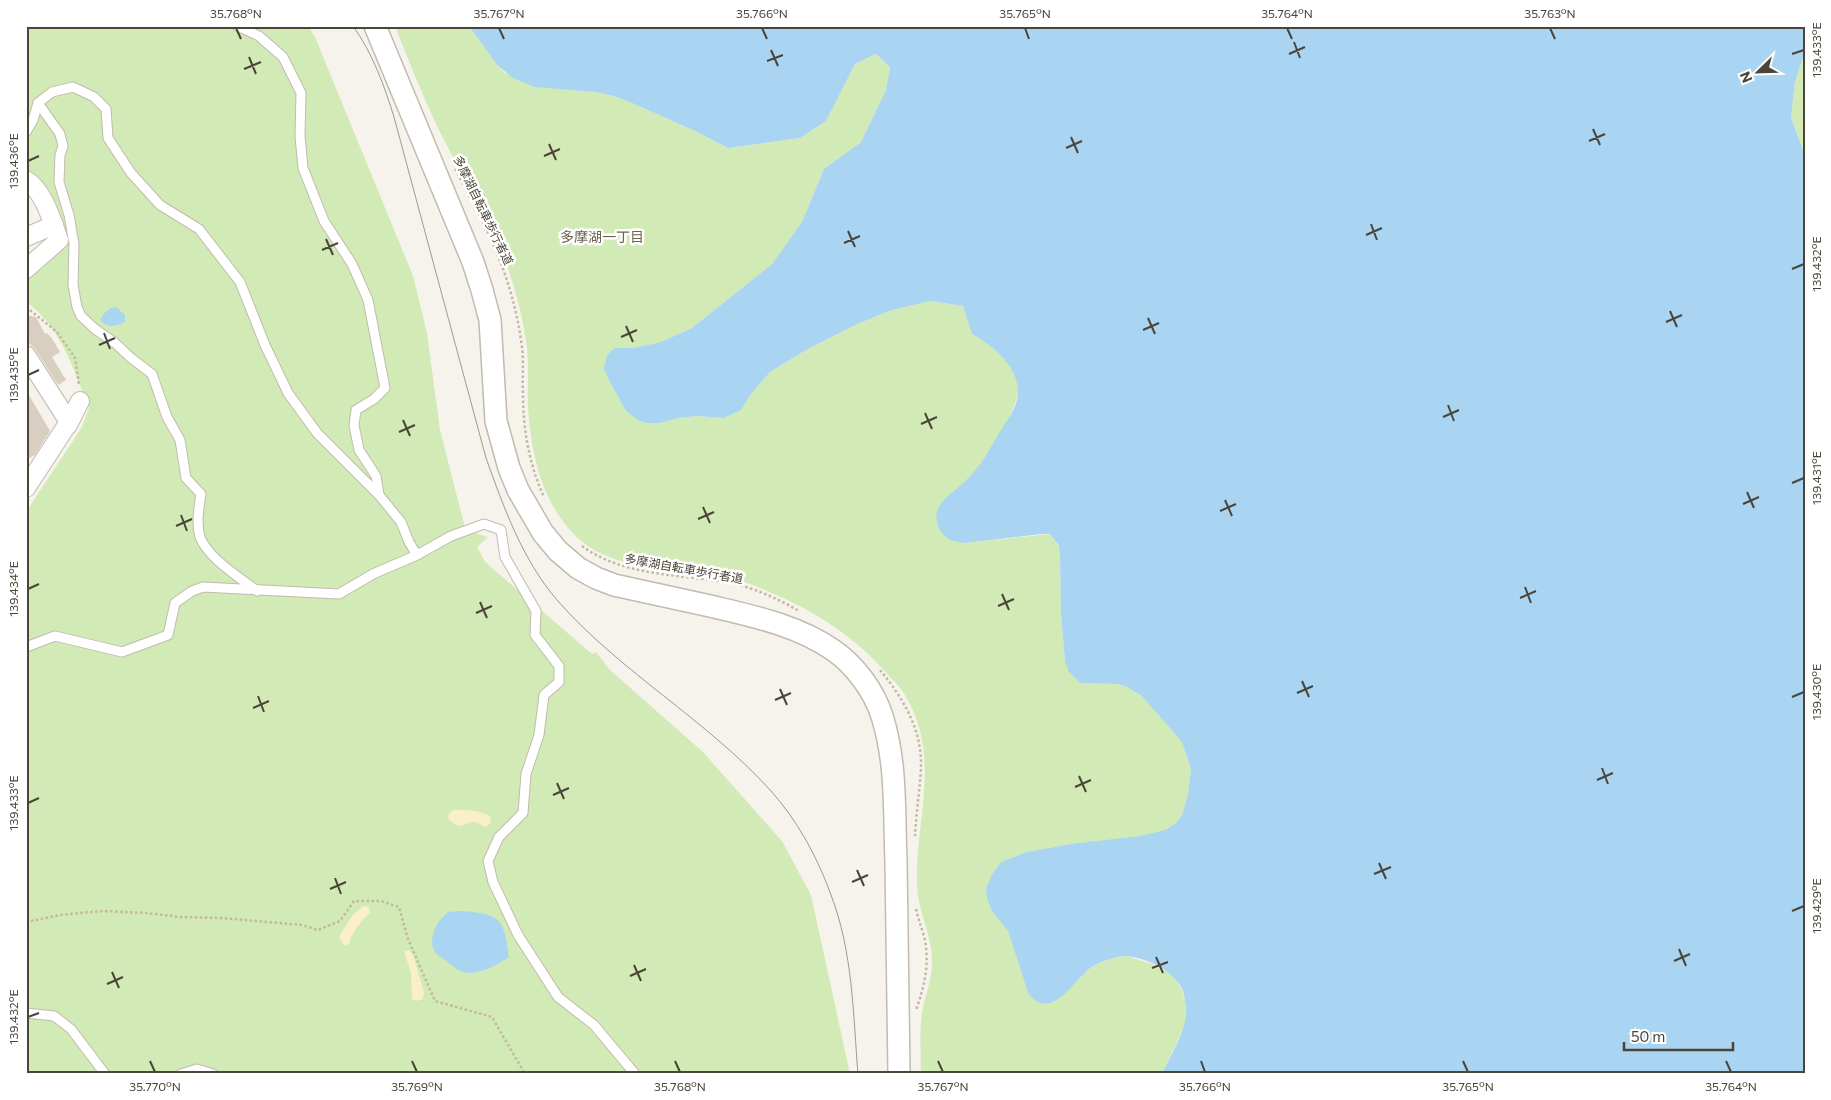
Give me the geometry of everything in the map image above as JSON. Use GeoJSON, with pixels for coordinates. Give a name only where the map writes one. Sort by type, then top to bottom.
{"type":"FeatureCollection","features":[{"type":"Feature","properties":{"kind":"street"},"geometry":{"type":"LineString","coordinates":[[375,26],[473,262],[490,320],[495,403],[500,437],[518,490],[547,538],[568,560],[596,578],[614,585],[757,617],[818,640],[845,660],[866,684],[875,700],[886,732],[894,788],[899,1074]]}},
{"type":"Feature","properties":{"kind":"street"},"geometry":{"type":"LineString","coordinates":[[26,180],[39,194],[59,240],[26,269]]}},
{"type":"Feature","properties":{"kind":"street"},"geometry":{"type":"LineString","coordinates":[[26,237],[54,225]]}},
{"type":"Feature","properties":{"kind":"street"},"geometry":{"type":"LineString","coordinates":[[26,355],[69,422],[68,424]]}},
{"type":"Feature","properties":{"kind":"street"},"geometry":{"type":"LineString","coordinates":[[27,485],[68,424],[80,401]]}},
{"type":"Feature","properties":{"kind":"lane"},"geometry":{"type":"LineString","coordinates":[[238,26],[259,36],[283,57],[301,93],[300,136],[304,168],[324,221],[352,264],[368,300],[385,388],[374,399],[356,410],[354,425],[359,450],[376,476],[379,495]]}},
{"type":"Feature","properties":{"kind":"lane"},"geometry":{"type":"LineString","coordinates":[[26,132],[33,120],[38,103],[52,92],[74,87],[94,97],[106,109],[108,138],[131,173],[160,205],[200,229],[240,282],[265,345],[288,393],[317,434],[379,495],[401,522],[409,542],[417,555]]}},
{"type":"Feature","properties":{"kind":"lane"},"geometry":{"type":"LineString","coordinates":[[38,103],[60,134],[63,146],[60,155],[59,182],[69,215],[74,244],[73,285],[77,307],[81,316],[152,374],[167,417],[180,440],[186,478],[201,494],[198,513],[200,536],[210,553],[257,591]]}},
{"type":"Feature","properties":{"kind":"lane"},"geometry":{"type":"LineString","coordinates":[[26,647],[55,636],[122,652],[168,635],[175,603],[192,591],[203,587],[339,594],[373,574],[417,555],[451,536],[484,524],[501,530],[505,557],[536,611],[535,635],[559,666],[559,682],[544,695],[539,735],[526,774],[523,813],[499,837],[488,861],[493,882],[518,935],[558,997],[594,1025],[635,1074]]}},
{"type":"Feature","properties":{"kind":"lane"},"geometry":{"type":"LineString","coordinates":[[26,1013],[54,1016],[71,1029],[105,1074]]}},
{"type":"Feature","properties":{"kind":"lane"},"geometry":{"type":"LineString","coordinates":[[181,1074],[197,1069],[213,1074]]}},
{"type":"Feature","properties":{"kind":"path","name":"多摩湖自転車歩行者道"},"geometry":{"type":"LineString","coordinates":[[455,169],[502,263],[512,295],[522,349],[524,418],[528,445],[532,467],[545,500]]}},
{"type":"Feature","properties":{"kind":"path"},"geometry":{"type":"LineString","coordinates":[[26,307],[58,332],[75,358],[80,401]]}},
{"type":"Feature","properties":{"kind":"path","name":"多摩湖自転車歩行者道"},"geometry":{"type":"LineString","coordinates":[[578,543],[598,557],[614,564],[646,572],[726,582],[782,602],[805,615]]}},
{"type":"Feature","properties":{"kind":"path"},"geometry":{"type":"LineString","coordinates":[[879,669],[898,692],[907,707],[920,748],[921,765],[914,841]]}},
{"type":"Feature","properties":{"kind":"path"},"geometry":{"type":"LineString","coordinates":[[26,922],[60,915],[120,912],[302,925],[318,930],[340,921],[354,901],[381,901],[399,908],[408,939],[435,1002],[492,1017],[525,1074]]}},
{"type":"Feature","properties":{"kind":"path"},"geometry":{"type":"LineString","coordinates":[[915,906],[924,936],[927,964],[926,980],[915,1013]]}},
{"type":"Feature","properties":{"kind":"green space"},"geometry":{"type":"Polygon","coordinates":[[[26,26],[308,26],[315,37],[413,276],[427,333],[440,430],[467,531],[488,537],[477,547],[485,562],[592,654],[596,652],[610,670],[703,752],[782,841],[811,895],[850,1074],[26,1074],[26,512],[82,427],[89,408],[65,349],[48,323],[26,302],[26,278],[64,243],[62,225],[45,186],[26,172],[26,26]]]}},
{"type":"Feature","properties":{"kind":"green space"},"geometry":{"type":"Polygon","coordinates":[[[395,26],[469,26],[505,73],[554,88],[614,96],[695,131],[728,148],[800,138],[826,121],[855,64],[876,54],[890,67],[886,90],[861,142],[824,169],[802,222],[772,264],[692,328],[661,342],[633,348],[615,348],[611,384],[626,411],[636,419],[661,423],[678,418],[697,416],[724,418],[741,410],[751,394],[770,372],[806,350],[853,326],[889,311],[930,301],[963,306],[972,334],[995,350],[1008,363],[1017,379],[1018,388],[1013,408],[992,447],[971,476],[945,499],[946,537],[953,541],[965,543],[1050,534],[1059,547],[1065,662],[1080,683],[1117,684],[1125,686],[1142,696],[1182,742],[1191,769],[1188,794],[1182,815],[1176,823],[1155,834],[1096,843],[1071,844],[1028,852],[1001,862],[992,874],[986,889],[987,899],[992,911],[1008,931],[1028,993],[1083,974],[1095,965],[1112,958],[1126,956],[1152,964],[1173,975],[1182,990],[1185,1000],[1185,1024],[1162,1074],[921,1074],[921,1022],[931,976],[932,953],[917,886],[925,770],[922,738],[911,706],[899,686],[877,663],[834,626],[818,616],[767,591],[740,581],[642,566],[610,557],[582,542],[560,517],[544,488],[535,456],[528,407],[527,348],[521,314],[512,281],[493,233],[430,112],[395,26]]]}},
{"type":"Feature","properties":{"kind":"green space"},"geometry":{"type":"Polygon","coordinates":[[[1805,51],[1805,155],[1791,117],[1795,82],[1805,51]]]}},
{"type":"Feature","properties":{"kind":"sand"},"geometry":{"type":"Polygon","coordinates":[[[453,810],[468,810],[481,813],[490,816],[491,822],[486,827],[474,822],[459,826],[449,820],[448,815],[453,810]]]}},
{"type":"Feature","properties":{"kind":"sand"},"geometry":{"type":"Polygon","coordinates":[[[363,906],[369,907],[370,913],[357,927],[349,944],[344,946],[339,937],[352,916],[363,906]]]}},
{"type":"Feature","properties":{"kind":"sand"},"geometry":{"type":"Polygon","coordinates":[[[409,950],[413,955],[424,992],[423,999],[416,1001],[412,999],[411,973],[404,951],[409,950]]]}},
{"type":"Feature","properties":{"kind":"water"},"geometry":{"type":"Polygon","coordinates":[[[469,26],[1805,26],[1805,51],[1795,82],[1791,117],[1805,156],[1805,1074],[1162,1074],[1181,1033],[1186,1010],[1183,991],[1179,984],[1174,977],[1159,967],[1143,959],[1126,956],[1115,957],[1091,968],[1057,1000],[1046,1004],[1035,1000],[1028,993],[1008,931],[992,911],[987,899],[986,889],[992,874],[1001,862],[1027,852],[1071,844],[1141,836],[1165,830],[1176,823],[1182,815],[1188,794],[1191,769],[1182,742],[1142,696],[1125,686],[1117,684],[1080,683],[1069,672],[1065,662],[1061,613],[1059,546],[1050,534],[965,543],[948,539],[941,532],[936,517],[939,507],[980,464],[1015,407],[1018,392],[1017,381],[1013,371],[999,353],[972,334],[963,306],[930,301],[889,311],[853,326],[806,350],[770,372],[751,394],[741,410],[724,418],[697,416],[678,418],[661,423],[646,423],[636,419],[626,411],[604,369],[607,355],[615,348],[633,348],[661,342],[692,328],[772,264],[802,222],[824,169],[861,142],[886,90],[890,67],[876,54],[855,64],[826,121],[800,138],[728,148],[695,131],[614,96],[595,92],[535,87],[513,78],[497,65],[469,26]]]}},
{"type":"Feature","properties":{"kind":"water"},"geometry":{"type":"Polygon","coordinates":[[[116,307],[125,315],[125,322],[109,326],[100,320],[106,311],[116,307]]]}},
{"type":"Feature","properties":{"kind":"water"},"geometry":{"type":"Polygon","coordinates":[[[461,911],[484,914],[498,920],[505,933],[509,957],[485,970],[469,973],[458,970],[437,954],[432,945],[435,929],[448,912],[461,911]]]}},
{"type":"Feature","properties":{"kind":"building"},"geometry":{"type":"Polygon","coordinates":[[[26,315],[36,317],[45,334],[47,333],[53,340],[60,352],[52,357],[66,380],[58,385],[35,349],[26,340],[26,315]]]}},
{"type":"Feature","properties":{"kind":"building"},"geometry":{"type":"Polygon","coordinates":[[[26,390],[50,431],[35,455],[26,460],[26,390]]]}},
{"type":"Feature","properties":{"kind":"tram line"},"geometry":{"type":"LineString","coordinates":[[353,26],[372,59],[394,117],[486,458],[515,532],[534,568],[545,584],[557,600],[582,626],[635,673],[746,765],[790,814],[813,853],[826,881],[844,939],[851,983],[858,1074]]}},
{"type":"Feature","properties":{"kind":"district","name":"多摩湖一丁目"},"geometry":{"type":"Point","coordinates":[602,236]}}]}
